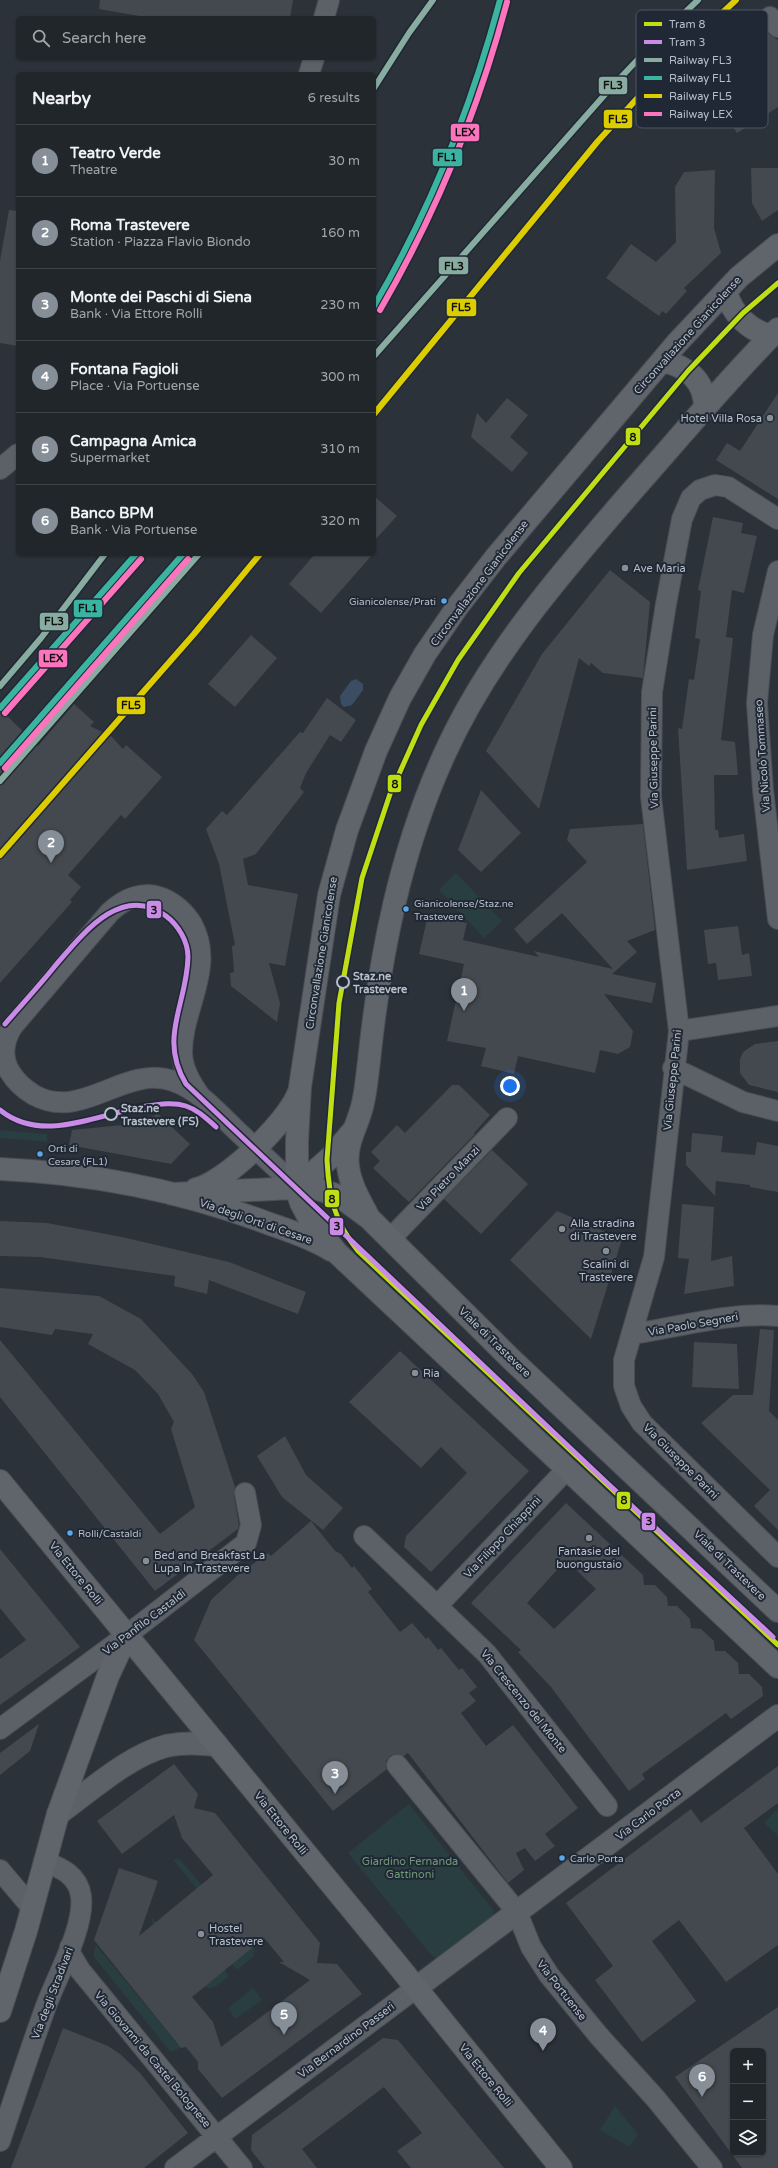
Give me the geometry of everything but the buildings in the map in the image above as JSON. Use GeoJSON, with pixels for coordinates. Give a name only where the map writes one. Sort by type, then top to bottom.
{"type":"FeatureCollection","features":[{"type":"Feature","properties":{"kind":"main road","name":"Circonvallazione Gianicolense"},"geometry":{"type":"LineString","coordinates":[[338,1253],[304,1210],[297,1187],[300,1087],[329,895],[336,865],[373,758],[397,704],[425,654],[477,582],[662,361],[749,267],[778,246]]}},
{"type":"Feature","properties":{"kind":"main road"},"geometry":{"type":"LineString","coordinates":[[726,291],[732,307],[747,324],[756,330],[775,333]]}},
{"type":"Feature","properties":{"kind":"main road"},"geometry":{"type":"LineString","coordinates":[[369,1218],[353,1185],[348,1166],[349,1145],[364,1097],[375,1004],[394,901],[425,801],[446,750],[480,688],[531,614],[566,569],[705,408],[775,333]]}},
{"type":"Feature","properties":{"kind":"main road"},"geometry":{"type":"LineString","coordinates":[[662,361],[678,366],[695,378],[703,391],[705,408]]}},
{"type":"Feature","properties":{"kind":"main road","name":"Via degli Orti di Cesare"},"geometry":{"type":"LineString","coordinates":[[172,1194],[200,1188],[216,1180],[255,1148],[285,1117],[295,1101],[300,1087]]}},
{"type":"Feature","properties":{"kind":"main road"},"geometry":{"type":"LineString","coordinates":[[297,1187],[332,1156],[353,1131]]}},
{"type":"Feature","properties":{"kind":"main road","name":"Via degli Orti di Cesare"},"geometry":{"type":"LineString","coordinates":[[0,1169],[78,1176],[172,1194],[212,1204],[259,1220],[311,1240],[338,1253]]}},
{"type":"Feature","properties":{"kind":"main road","name":"Via degli Orti di Cesare"},"geometry":{"type":"LineString","coordinates":[[172,1194],[297,1187]]}},
{"type":"Feature","properties":{"kind":"main road","name":"Viale di Trastevere"},"geometry":{"type":"LineString","coordinates":[[297,1187],[318,1188],[332,1192],[369,1218],[510,1358],[778,1611]]}},
{"type":"Feature","properties":{"kind":"main road"},"geometry":{"type":"LineString","coordinates":[[338,1253],[566,1470],[778,1667]]}},
{"type":"Feature","properties":{"kind":"main road","name":"Via Ettore Rolli"},"geometry":{"type":"LineString","coordinates":[[0,1481],[416,1988],[561,2168]]}},
{"type":"Feature","properties":{"kind":"main road"},"geometry":{"type":"LineString","coordinates":[[0,2011],[32,1908],[58,1814],[108,1676],[127,1635]]}},
{"type":"Feature","properties":{"kind":"street"},"geometry":{"type":"LineString","coordinates":[[325,16],[329,0]]}},
{"type":"Feature","properties":{"kind":"street"},"geometry":{"type":"LineString","coordinates":[[310,72],[314,60]]}},
{"type":"Feature","properties":{"kind":"street"},"geometry":{"type":"LineString","coordinates":[[0,469],[16,456]]}},
{"type":"Feature","properties":{"kind":"street","name":"Via Giuseppe Parini"},"geometry":{"type":"LineString","coordinates":[[778,519],[732,489],[715,485],[705,488],[692,498],[682,519],[652,692],[651,797],[679,1031],[673,1068],[654,1257],[624,1360],[622,1380],[631,1406],[642,1423],[778,1557]]}},
{"type":"Feature","properties":{"kind":"street","name":"Via Nicolò Tommaseo"},"geometry":{"type":"LineString","coordinates":[[778,571],[763,635],[757,703],[763,790],[778,919]]}},
{"type":"Feature","properties":{"kind":"street"},"geometry":{"type":"LineString","coordinates":[[147,895],[168,901],[184,914],[197,934],[201,960],[182,1047],[170,1068],[153,1077],[134,1081],[77,1101],[52,1102],[43,1100],[22,1086],[11,1073],[4,1060],[5,1045],[12,1027],[110,912],[128,898],[147,895]]}},
{"type":"Feature","properties":{"kind":"street"},"geometry":{"type":"LineString","coordinates":[[679,1031],[778,1016]]}},
{"type":"Feature","properties":{"kind":"street"},"geometry":{"type":"LineString","coordinates":[[182,1047],[185,1070],[200,1096]]}},
{"type":"Feature","properties":{"kind":"street"},"geometry":{"type":"LineString","coordinates":[[673,1068],[743,1102],[778,1111]]}},
{"type":"Feature","properties":{"kind":"street"},"geometry":{"type":"LineString","coordinates":[[153,1077],[174,1081],[200,1096],[297,1187]]}},
{"type":"Feature","properties":{"kind":"street","name":"Via Pietro Manzi"},"geometry":{"type":"LineString","coordinates":[[390,1239],[507,1118]]}},
{"type":"Feature","properties":{"kind":"street","name":"Via Paolo Segneri"},"geometry":{"type":"LineString","coordinates":[[632,1334],[666,1329],[735,1315],[778,1316]]}},
{"type":"Feature","properties":{"kind":"street","name":"Via Filippo Chiappini"},"geometry":{"type":"LineString","coordinates":[[438,1605],[566,1470]]}},
{"type":"Feature","properties":{"kind":"street","name":"Via Panfilo Castaldi"},"geometry":{"type":"LineString","coordinates":[[0,1729],[127,1635],[246,1543],[251,1525],[245,1493]]}},
{"type":"Feature","properties":{"kind":"street","name":"Via Crescenzo del Monte"},"geometry":{"type":"LineString","coordinates":[[364,1536],[438,1605],[503,1671],[607,1806]]}},
{"type":"Feature","properties":{"kind":"street","name":"Via Carlo Porta"},"geometry":{"type":"LineString","coordinates":[[517,1912],[778,1716]]}},
{"type":"Feature","properties":{"kind":"street"},"geometry":{"type":"LineString","coordinates":[[58,1814],[116,1772],[159,1748],[183,1744],[217,1745]]}},
{"type":"Feature","properties":{"kind":"street","name":"Via Portuense"},"geometry":{"type":"LineString","coordinates":[[397,1765],[517,1912],[531,1947],[549,1975],[599,2036],[656,2099],[712,2168]]}},
{"type":"Feature","properties":{"kind":"street","name":"Via degli Stradivari"},"geometry":{"type":"LineString","coordinates":[[0,2141],[46,2006],[78,1927],[81,1911],[80,1890],[68,1872],[44,1861]]}},
{"type":"Feature","properties":{"kind":"street"},"geometry":{"type":"LineString","coordinates":[[0,1870],[32,1908]]}},
{"type":"Feature","properties":{"kind":"street","name":"Via Bernardino Passeri"},"geometry":{"type":"LineString","coordinates":[[175,2168],[517,1912]]}},
{"type":"Feature","properties":{"kind":"street","name":"Via Giovanni da Castel Bolognese"},"geometry":{"type":"LineString","coordinates":[[70,1948],[71,1955],[80,1970],[242,2168]]}},
{"type":"Feature","properties":{"kind":"green space"},"geometry":{"type":"Polygon","coordinates":[[[456,873],[502,921],[484,938],[439,890],[456,873]]]}},
{"type":"Feature","properties":{"kind":"green space"},"geometry":{"type":"Polygon","coordinates":[[[0,1130],[47,1134],[47,1142],[0,1138],[0,1130]]]}},
{"type":"Feature","properties":{"kind":"green space","name":"Giardino Fernanda Gattinoni"},"geometry":{"type":"Polygon","coordinates":[[[409,1804],[494,1911],[492,1919],[437,1958],[432,1956],[348,1853],[409,1804]]]}},
{"type":"Feature","properties":{"kind":"green space"},"geometry":{"type":"Polygon","coordinates":[[[778,1808],[778,1836],[764,1823],[778,1808]]]}},
{"type":"Feature","properties":{"kind":"green space"},"geometry":{"type":"Polygon","coordinates":[[[179,1858],[255,1950],[253,1957],[237,1970],[232,1964],[244,1946],[173,1860],[179,1858]]]}},
{"type":"Feature","properties":{"kind":"green space"},"geometry":{"type":"Polygon","coordinates":[[[152,1917],[205,1980],[224,1970],[229,1976],[214,1987],[204,1987],[154,1927],[152,1917]]]}},
{"type":"Feature","properties":{"kind":"green space"},"geometry":{"type":"Polygon","coordinates":[[[96,1945],[181,2047],[172,2052],[169,2050],[94,1957],[96,1945]]]}},
{"type":"Feature","properties":{"kind":"green space"},"geometry":{"type":"Polygon","coordinates":[[[253,1988],[262,2000],[235,2019],[228,2008],[253,1988]]]}},
{"type":"Feature","properties":{"kind":"green space"},"geometry":{"type":"Polygon","coordinates":[[[615,2106],[638,2134],[629,2147],[600,2130],[615,2106]]]}},
{"type":"Feature","properties":{"kind":"water"},"geometry":{"type":"Polygon","coordinates":[[[356,679],[363,684],[363,690],[352,705],[344,707],[341,704],[340,696],[351,681],[356,679]]]}},
{"type":"Feature","properties":{"kind":"tram line","name":"8"},"geometry":{"type":"LineString","coordinates":[[778,283],[743,313],[688,371],[519,573],[458,660],[421,725],[390,794],[362,878],[339,1003],[327,1160],[329,1186],[334,1208],[343,1229],[358,1251],[778,1645]]}},
{"type":"Feature","properties":{"kind":"tram line","name":"3"},"geometry":{"type":"LineString","coordinates":[[5,1024],[77,941],[103,917],[118,909],[133,905],[149,907],[166,916],[182,934],[188,951],[186,974],[174,1036],[174,1051],[178,1067],[186,1084],[605,1481],[773,1637]]}},
{"type":"Feature","properties":{"kind":"tram line","name":"3"},"geometry":{"type":"LineString","coordinates":[[0,1110],[17,1120],[34,1125],[53,1126],[91,1120],[147,1106],[177,1104],[194,1110],[216,1127]]}},
{"type":"Feature","properties":{"kind":"rail line","name":"FL3"},"geometry":{"type":"LineString","coordinates":[[376,85],[409,33],[433,0]]}},
{"type":"Feature","properties":{"kind":"rail line","name":"FL1"},"geometry":{"type":"LineString","coordinates":[[376,302],[414,232],[448,157],[476,80],[500,0]]}},
{"type":"Feature","properties":{"kind":"rail line","name":"FL3"},"geometry":{"type":"LineString","coordinates":[[687,10],[698,0]]}},
{"type":"Feature","properties":{"kind":"rail line","name":"FL5"},"geometry":{"type":"LineString","coordinates":[[725,10],[736,0]]}},
{"type":"Feature","properties":{"kind":"rail line","name":"LEX"},"geometry":{"type":"LineString","coordinates":[[380,310],[420,236],[454,160],[483,82],[496,43],[507,2]]}},
{"type":"Feature","properties":{"kind":"rail line","name":"FL3"},"geometry":{"type":"LineString","coordinates":[[376,354],[608,91],[636,61]]}},
{"type":"Feature","properties":{"kind":"rail line","name":"FL5"},"geometry":{"type":"LineString","coordinates":[[376,412],[598,141],[636,100]]}},
{"type":"Feature","properties":{"kind":"rail line","name":"FL3"},"geometry":{"type":"LineString","coordinates":[[0,686],[41,638],[103,556]]}},
{"type":"Feature","properties":{"kind":"rail line","name":"FL1"},"geometry":{"type":"LineString","coordinates":[[0,708],[134,556]]}},
{"type":"Feature","properties":{"kind":"rail line","name":"FL1"},"geometry":{"type":"LineString","coordinates":[[0,763],[181,556]]}},
{"type":"Feature","properties":{"kind":"rail line","name":"FL3"},"geometry":{"type":"LineString","coordinates":[[0,781],[197,556]]}},
{"type":"Feature","properties":{"kind":"rail line","name":"FL5"},"geometry":{"type":"LineString","coordinates":[[0,855],[194,634],[258,556]]}},
{"type":"Feature","properties":{"kind":"rail line","name":"LEX"},"geometry":{"type":"LineString","coordinates":[[5,713],[141,559]]}},
{"type":"Feature","properties":{"kind":"rail line","name":"LEX"},"geometry":{"type":"LineString","coordinates":[[5,768],[188,559]]}},
{"type":"Feature","properties":{"kind":"place","name":"Hotel Villa Rosa"},"geometry":{"type":"Point","coordinates":[770,418]}},
{"type":"Feature","properties":{"kind":"place","name":"Ave Maria"},"geometry":{"type":"Point","coordinates":[625,568]}},
{"type":"Feature","properties":{"kind":"place","name":"Gianicolense/Prati"},"geometry":{"type":"Point","coordinates":[444,601]}},
{"type":"Feature","properties":{"kind":"place","name":"Roma Trastevere"},"geometry":{"type":"Point","coordinates":[51,863]}},
{"type":"Feature","properties":{"kind":"place","name":"Gianicolense/Staz.ne Trastevere"},"geometry":{"type":"Point","coordinates":[406,909]}},
{"type":"Feature","properties":{"kind":"place","name":"Staz.ne Trastevere"},"geometry":{"type":"Point","coordinates":[343,982]}},
{"type":"Feature","properties":{"kind":"place","name":"Teatro Verde"},"geometry":{"type":"Point","coordinates":[464,1011]}},
{"type":"Feature","properties":{"kind":"place","name":"Staz.ne Trastevere (FS)"},"geometry":{"type":"Point","coordinates":[111,1114]}},
{"type":"Feature","properties":{"kind":"place","name":"Orti di Cesare (FL1)"},"geometry":{"type":"Point","coordinates":[40,1154]}},
{"type":"Feature","properties":{"kind":"place","name":"Alla stradina di Trastevere"},"geometry":{"type":"Point","coordinates":[562,1229]}},
{"type":"Feature","properties":{"kind":"place","name":"Scalini di Trastevere"},"geometry":{"type":"Point","coordinates":[606,1251]}},
{"type":"Feature","properties":{"kind":"place","name":"Ria"},"geometry":{"type":"Point","coordinates":[415,1373]}},
{"type":"Feature","properties":{"kind":"place","name":"Rolli/Castaldi"},"geometry":{"type":"Point","coordinates":[70,1533]}},
{"type":"Feature","properties":{"kind":"place","name":"Fantasie del buongustaio"},"geometry":{"type":"Point","coordinates":[589,1538]}},
{"type":"Feature","properties":{"kind":"place","name":"Bed and Breakfast La Lupa In Trastevere"},"geometry":{"type":"Point","coordinates":[146,1561]}},
{"type":"Feature","properties":{"kind":"place","name":"Monte dei Paschi di Siena"},"geometry":{"type":"Point","coordinates":[335,1794]}},
{"type":"Feature","properties":{"kind":"place","name":"Carlo Porta"},"geometry":{"type":"Point","coordinates":[562,1858]}},
{"type":"Feature","properties":{"kind":"place","name":"Hostel Trastevere"},"geometry":{"type":"Point","coordinates":[201,1934]}},
{"type":"Feature","properties":{"kind":"place","name":"Campagna Amica"},"geometry":{"type":"Point","coordinates":[284,2035]}},
{"type":"Feature","properties":{"kind":"place","name":"Fontana Fagioli"},"geometry":{"type":"Point","coordinates":[543,2051]}},
{"type":"Feature","properties":{"kind":"place","name":"Banco BPM"},"geometry":{"type":"Point","coordinates":[702,2097]}}]}
